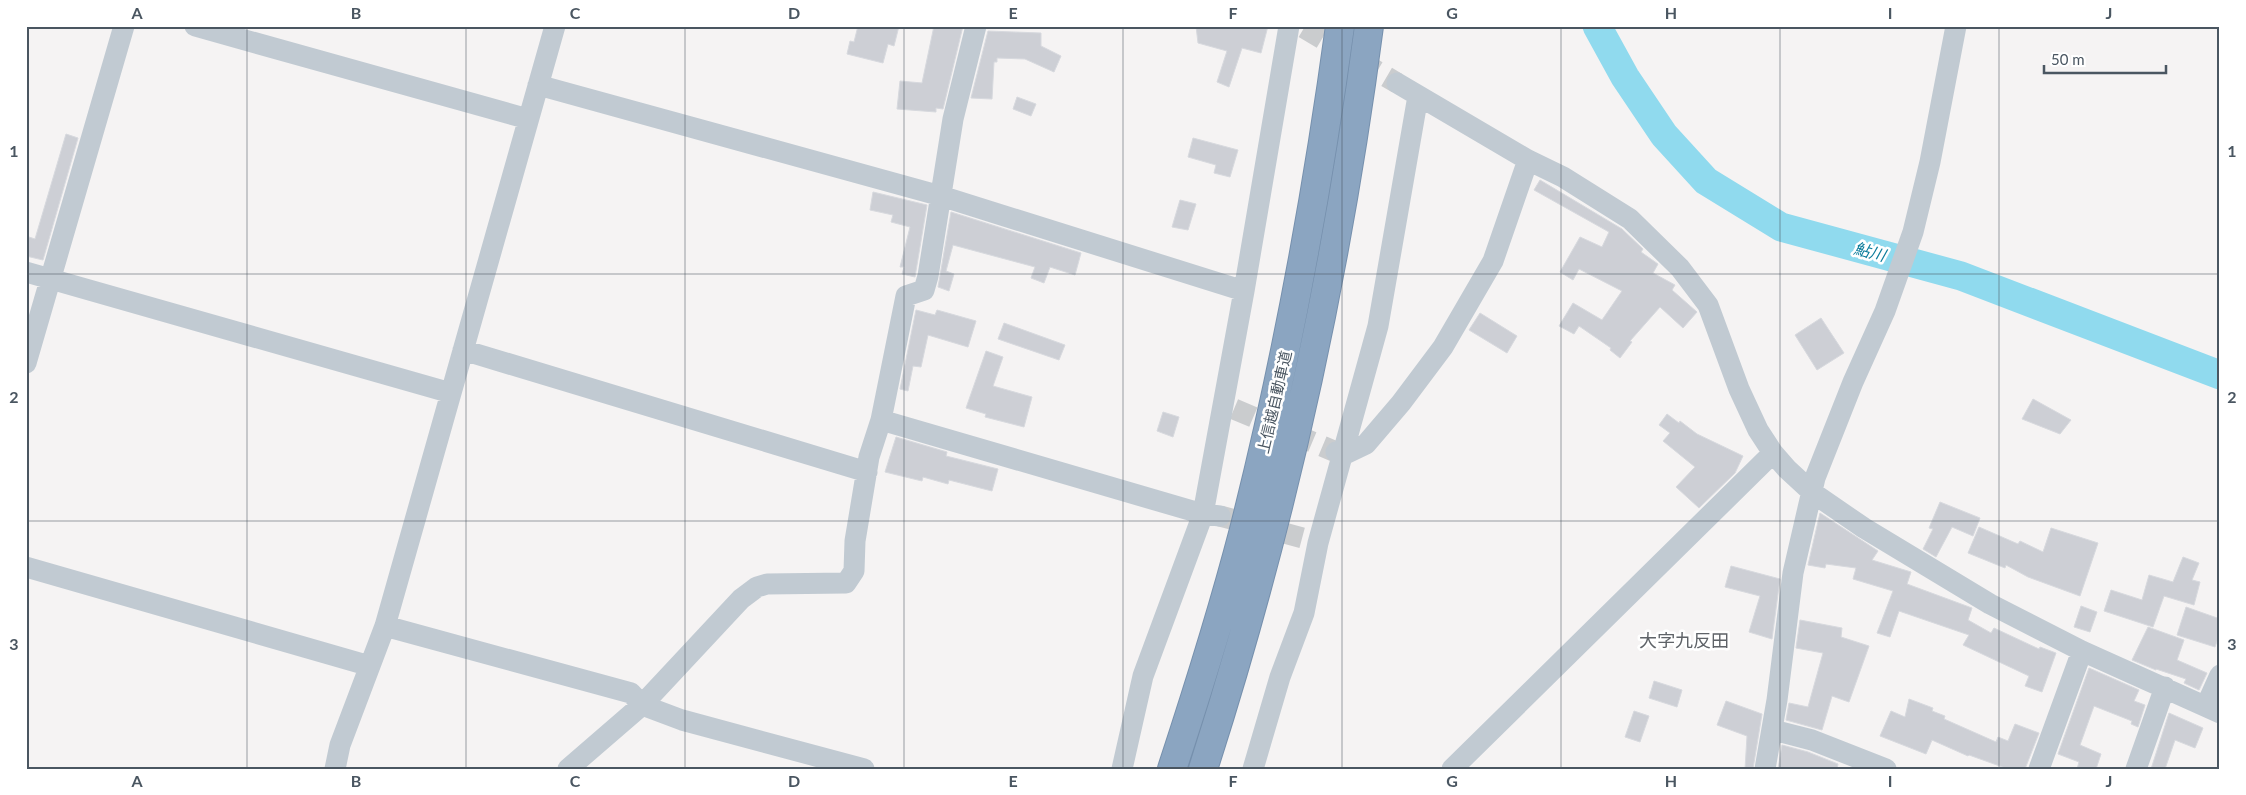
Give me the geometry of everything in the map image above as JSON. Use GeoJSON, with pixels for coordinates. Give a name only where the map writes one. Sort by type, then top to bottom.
{"type":"FeatureCollection","features":[{"type":"Feature","properties":{"kind":"highway","name":"上信越自動車道"},"geometry":{"type":"LineString","coordinates":[[1172,769],[1221,614],[1264,446],[1304,259],[1340,26]]}},
{"type":"Feature","properties":{"kind":"highway","name":"上信越自動車道"},"geometry":{"type":"LineString","coordinates":[[1203,769],[1251,611],[1314,358],[1346,190],[1369,26]]}},
{"type":"Feature","properties":{"kind":"street"},"geometry":{"type":"LineString","coordinates":[[26,363],[124,26]]}},
{"type":"Feature","properties":{"kind":"street"},"geometry":{"type":"LineString","coordinates":[[195,26],[528,119]]}},
{"type":"Feature","properties":{"kind":"street"},"geometry":{"type":"LineString","coordinates":[[335,769],[340,745],[385,626],[555,26]]}},
{"type":"Feature","properties":{"kind":"street"},"geometry":{"type":"LineString","coordinates":[[568,769],[642,705],[741,599],[757,587],[767,584],[846,583],[854,571],[855,541],[867,472],[881,420],[906,296],[924,290],[928,276],[953,119],[976,26]]}},
{"type":"Feature","properties":{"kind":"street"},"geometry":{"type":"LineString","coordinates":[[1765,769],[1773,730],[1792,573],[1813,493],[1815,478],[1850,391],[1885,312],[1913,232],[1930,162],[1956,26]]}},
{"type":"Feature","properties":{"kind":"street"},"geometry":{"type":"LineString","coordinates":[[1122,769],[1143,676],[1211,515],[1244,291],[1298,27]]}},
{"type":"Feature","properties":{"kind":"street"},"geometry":{"type":"LineString","coordinates":[[1397,84],[1528,160],[1563,177],[1630,219],[1680,268],[1708,305],[1739,389],[1758,430],[1773,453],[1813,493],[1864,528],[1990,604],[2082,651],[2165,686],[2213,709],[2220,675]]}},
{"type":"Feature","properties":{"kind":"street"},"geometry":{"type":"LineString","coordinates":[[538,85],[941,196],[1244,291]]}},
{"type":"Feature","properties":{"kind":"street"},"geometry":{"type":"LineString","coordinates":[[1253,769],[1280,677],[1304,613],[1311,541],[1378,326],[1418,96]]}},
{"type":"Feature","properties":{"kind":"street"},"geometry":{"type":"LineString","coordinates":[[1339,453],[1366,444],[1401,403],[1443,348],[1493,261],[1528,160]]}},
{"type":"Feature","properties":{"kind":"street"},"geometry":{"type":"LineString","coordinates":[[26,272],[451,393]]}},
{"type":"Feature","properties":{"kind":"street"},"geometry":{"type":"LineString","coordinates":[[463,350],[867,472]]}},
{"type":"Feature","properties":{"kind":"street"},"geometry":{"type":"LineString","coordinates":[[881,420],[1211,515]]}},
{"type":"Feature","properties":{"kind":"street"},"geometry":{"type":"LineString","coordinates":[[1452,769],[1773,453]]}},
{"type":"Feature","properties":{"kind":"street"},"geometry":{"type":"LineString","coordinates":[[26,567],[370,666]]}},
{"type":"Feature","properties":{"kind":"street"},"geometry":{"type":"LineString","coordinates":[[385,626],[631,693],[642,705],[691,722],[864,769]]}},
{"type":"Feature","properties":{"kind":"street"},"geometry":{"type":"LineString","coordinates":[[2039,769],[2082,651]]}},
{"type":"Feature","properties":{"kind":"street"},"geometry":{"type":"LineString","coordinates":[[2136,769],[2165,686]]}},
{"type":"Feature","properties":{"kind":"street"},"geometry":{"type":"LineString","coordinates":[[1773,730],[1812,740],[1886,769]]}},
{"type":"Feature","properties":{"kind":"building"},"geometry":{"type":"Polygon","coordinates":[[[858,26],[899,26],[894,46],[888,44],[883,63],[847,54],[850,41],[854,42],[858,26]]]}},
{"type":"Feature","properties":{"kind":"building"},"geometry":{"type":"Polygon","coordinates":[[[934,26],[963,26],[943,109],[936,108],[936,112],[897,109],[900,81],[922,83],[934,26]]]}},
{"type":"Feature","properties":{"kind":"building"},"geometry":{"type":"Polygon","coordinates":[[[1196,26],[1268,26],[1261,53],[1242,48],[1229,87],[1217,82],[1227,51],[1198,43],[1196,26]]]}},
{"type":"Feature","properties":{"kind":"building"},"geometry":{"type":"Polygon","coordinates":[[[988,31],[1041,33],[1041,46],[1061,56],[1054,72],[1025,59],[997,58],[997,62],[994,62],[992,99],[971,98],[988,31]]]}},
{"type":"Feature","properties":{"kind":"building"},"geometry":{"type":"Polygon","coordinates":[[[1017,97],[1036,104],[1031,116],[1013,109],[1017,97]]]}},
{"type":"Feature","properties":{"kind":"building"},"geometry":{"type":"Polygon","coordinates":[[[66,134],[78,138],[43,260],[26,256],[26,236],[35,239],[66,134]]]}},
{"type":"Feature","properties":{"kind":"building"},"geometry":{"type":"Polygon","coordinates":[[[1193,138],[1238,150],[1230,177],[1214,173],[1216,165],[1188,157],[1193,138]]]}},
{"type":"Feature","properties":{"kind":"building"},"geometry":{"type":"Polygon","coordinates":[[[1540,180],[1622,229],[1643,249],[1641,252],[1658,264],[1653,273],[1675,285],[1672,290],[1697,312],[1683,328],[1660,307],[1630,341],[1632,342],[1620,358],[1610,350],[1611,348],[1579,326],[1574,334],[1559,326],[1573,303],[1602,320],[1622,291],[1579,269],[1573,280],[1560,272],[1580,237],[1602,247],[1609,232],[1534,190],[1540,180]]]}},
{"type":"Feature","properties":{"kind":"building"},"geometry":{"type":"Polygon","coordinates":[[[873,192],[927,205],[915,277],[902,274],[904,267],[900,267],[910,227],[891,222],[893,215],[870,210],[873,192]]]}},
{"type":"Feature","properties":{"kind":"building"},"geometry":{"type":"Polygon","coordinates":[[[1180,200],[1196,204],[1188,230],[1172,227],[1180,200]]]}},
{"type":"Feature","properties":{"kind":"building"},"geometry":{"type":"Polygon","coordinates":[[[951,212],[1081,253],[1075,275],[1050,267],[1044,283],[1031,278],[1035,267],[953,245],[946,271],[954,274],[949,291],[938,287],[951,212]]]}},
{"type":"Feature","properties":{"kind":"building"},"geometry":{"type":"Polygon","coordinates":[[[916,310],[935,315],[937,310],[976,321],[968,347],[928,335],[921,367],[913,366],[908,391],[900,389],[916,310]]]}},
{"type":"Feature","properties":{"kind":"building"},"geometry":{"type":"Polygon","coordinates":[[[1480,313],[1517,336],[1507,353],[1469,330],[1480,313]]]}},
{"type":"Feature","properties":{"kind":"building"},"geometry":{"type":"Polygon","coordinates":[[[1821,318],[1844,353],[1817,370],[1795,335],[1821,318]]]}},
{"type":"Feature","properties":{"kind":"building"},"geometry":{"type":"Polygon","coordinates":[[[1004,323],[1065,345],[1059,360],[998,339],[1004,323]]]}},
{"type":"Feature","properties":{"kind":"building"},"geometry":{"type":"Polygon","coordinates":[[[986,351],[1003,357],[993,386],[1032,397],[1024,427],[985,417],[986,414],[966,408],[986,351]]]}},
{"type":"Feature","properties":{"kind":"building"},"geometry":{"type":"Polygon","coordinates":[[[2033,399],[2071,420],[2060,434],[2022,419],[2033,399]]]}},
{"type":"Feature","properties":{"kind":"building"},"geometry":{"type":"Polygon","coordinates":[[[1163,412],[1179,417],[1173,437],[1157,431],[1163,412]]]}},
{"type":"Feature","properties":{"kind":"building"},"geometry":{"type":"Polygon","coordinates":[[[1667,414],[1697,434],[1743,456],[1735,473],[1699,508],[1676,487],[1695,467],[1663,441],[1670,433],[1659,425],[1667,414]]]}},
{"type":"Feature","properties":{"kind":"building"},"geometry":{"type":"Polygon","coordinates":[[[896,437],[947,452],[946,456],[998,469],[992,491],[949,480],[948,484],[923,477],[922,481],[885,472],[896,437]]]}},
{"type":"Feature","properties":{"kind":"building"},"geometry":{"type":"Polygon","coordinates":[[[1940,502],[1980,518],[1973,536],[1952,527],[1936,557],[1923,549],[1933,529],[1929,528],[1940,502]]]}},
{"type":"Feature","properties":{"kind":"building"},"geometry":{"type":"Polygon","coordinates":[[[1820,513],[1878,551],[1872,560],[1911,572],[1907,584],[1972,608],[1968,620],[1991,633],[1994,628],[2039,649],[2040,647],[2056,653],[2042,692],[2025,686],[2029,676],[1963,645],[1969,635],[1899,611],[1890,637],[1877,633],[1893,591],[1853,579],[1856,568],[1826,564],[1825,568],[1808,565],[1820,513]]]}},
{"type":"Feature","properties":{"kind":"building"},"geometry":{"type":"Polygon","coordinates":[[[1979,527],[2018,544],[2020,541],[2043,552],[2051,528],[2098,543],[2080,596],[2028,577],[2006,565],[2005,568],[1968,553],[1979,527]]]}},
{"type":"Feature","properties":{"kind":"building"},"geometry":{"type":"Polygon","coordinates":[[[2183,557],[2199,563],[2192,580],[2200,582],[2194,605],[2164,596],[2153,627],[2104,611],[2111,590],[2142,600],[2149,575],[2173,582],[2183,557]]]}},
{"type":"Feature","properties":{"kind":"building"},"geometry":{"type":"Polygon","coordinates":[[[1731,566],[1780,579],[1772,639],[1749,632],[1760,596],[1725,587],[1731,566]]]}},
{"type":"Feature","properties":{"kind":"building"},"geometry":{"type":"Polygon","coordinates":[[[2081,606],[2097,612],[2090,632],[2074,627],[2081,606]]]}},
{"type":"Feature","properties":{"kind":"building"},"geometry":{"type":"Polygon","coordinates":[[[2186,607],[2220,619],[2220,633],[2215,647],[2177,635],[2186,607]]]}},
{"type":"Feature","properties":{"kind":"building"},"geometry":{"type":"Polygon","coordinates":[[[1800,620],[1842,628],[1841,637],[1869,646],[1849,702],[1832,696],[1822,730],[1786,720],[1789,703],[1808,707],[1823,653],[1796,648],[1800,620]]]}},
{"type":"Feature","properties":{"kind":"building"},"geometry":{"type":"Polygon","coordinates":[[[2148,627],[2184,640],[2177,660],[2207,673],[2199,690],[2184,683],[2186,679],[2132,660],[2148,627]]]}},
{"type":"Feature","properties":{"kind":"building"},"geometry":{"type":"Polygon","coordinates":[[[2089,668],[2139,690],[2134,701],[2145,705],[2138,727],[2131,724],[2132,721],[2094,706],[2080,745],[2101,754],[2096,769],[2077,769],[2079,762],[2058,754],[2089,668]]]}},
{"type":"Feature","properties":{"kind":"building"},"geometry":{"type":"Polygon","coordinates":[[[1654,681],[1682,690],[1677,707],[1649,698],[1654,681]]]}},
{"type":"Feature","properties":{"kind":"building"},"geometry":{"type":"Polygon","coordinates":[[[1909,699],[1933,708],[1932,711],[1945,716],[1944,719],[1996,742],[1998,737],[2008,741],[2015,724],[2039,733],[2025,769],[2008,769],[1968,756],[1932,740],[1926,754],[1880,736],[1891,711],[1905,717],[1909,699]]]}},
{"type":"Feature","properties":{"kind":"building"},"geometry":{"type":"Polygon","coordinates":[[[1726,701],[1762,714],[1753,769],[1745,769],[1747,736],[1717,725],[1726,701]]]}},
{"type":"Feature","properties":{"kind":"building"},"geometry":{"type":"Polygon","coordinates":[[[1634,711],[1649,716],[1640,742],[1625,737],[1634,711]]]}},
{"type":"Feature","properties":{"kind":"building"},"geometry":{"type":"Polygon","coordinates":[[[2169,713],[2203,728],[2195,748],[2175,740],[2165,769],[2151,769],[2169,713]]]}},
{"type":"Feature","properties":{"kind":"building"},"geometry":{"type":"Polygon","coordinates":[[[1782,745],[1808,752],[1838,764],[1837,769],[1778,769],[1782,745]]]}},
{"type":"Feature","properties":{"kind":"waterway","name":"鮎川"},"geometry":{"type":"LineString","coordinates":[[1597,26],[1625,77],[1664,135],[1706,181],[1781,227],[1961,276],[2220,375]]}},
{"type":"Feature","properties":{"kind":"tunnel"},"geometry":{"type":"LineString","coordinates":[[1304,28],[1397,83]]}},
{"type":"Feature","properties":{"kind":"tunnel"},"geometry":{"type":"LineString","coordinates":[[1234,409],[1336,452]]}},
{"type":"Feature","properties":{"kind":"tunnel"},"geometry":{"type":"LineString","coordinates":[[1220,516],[1303,538]]}},
{"type":"Feature","properties":{"kind":"district","name":"大字九反田"},"geometry":{"type":"Point","coordinates":[1684,640]}}]}
